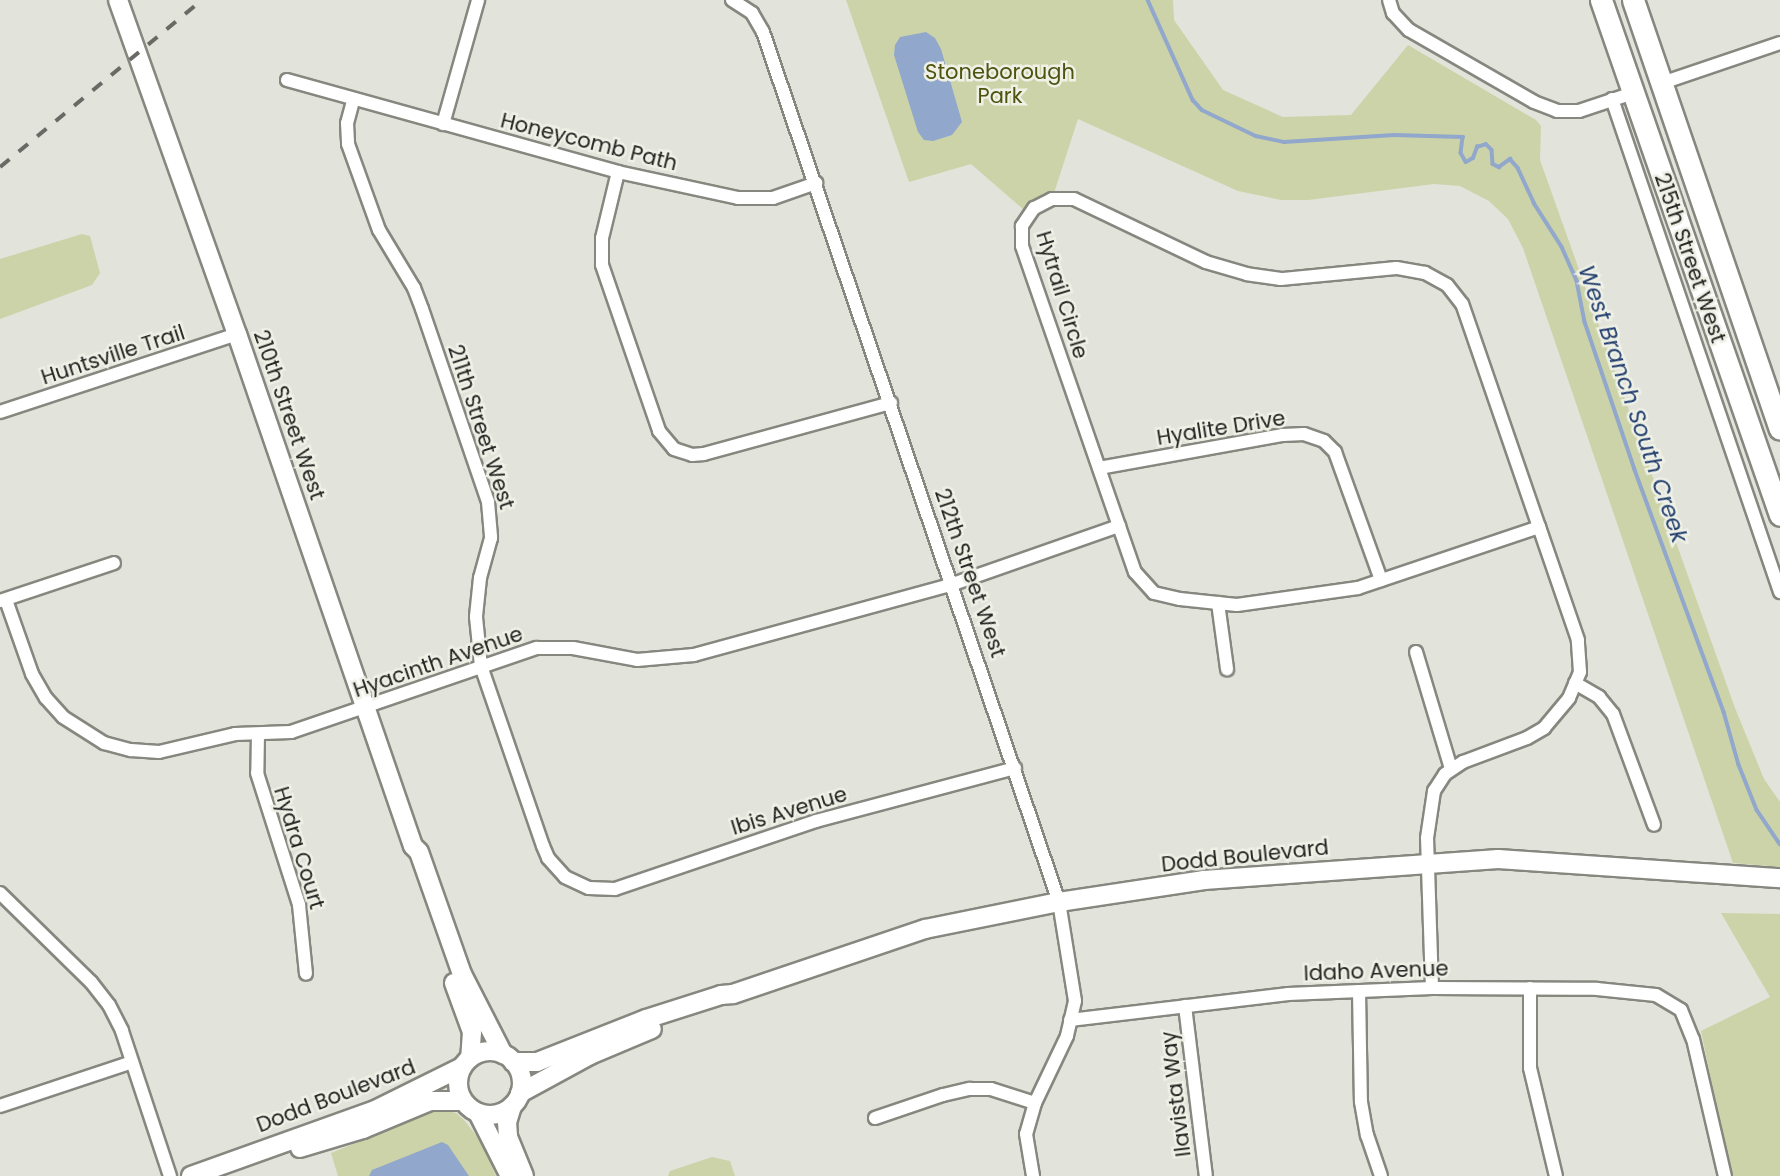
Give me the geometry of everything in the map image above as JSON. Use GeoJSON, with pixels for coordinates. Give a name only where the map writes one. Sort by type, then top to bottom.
{"type":"FeatureCollection","features":[{"type":"Feature","properties":{"kind":"main road","name":"210th Street West"},"geometry":{"type":"LineString","coordinates":[[118,0],[237,334],[413,846],[419,852],[461,974],[508,1058]]}},
{"type":"Feature","properties":{"kind":"main road","name":"215th Street West"},"geometry":{"type":"LineString","coordinates":[[1601,0],[1780,515]]}},
{"type":"Feature","properties":{"kind":"main road"},"geometry":{"type":"LineString","coordinates":[[1612,0],[1636,61],[1648,77],[1662,83]]}},
{"type":"Feature","properties":{"kind":"main road","name":"215th Street West"},"geometry":{"type":"LineString","coordinates":[[1633,0],[1780,429]]}},
{"type":"Feature","properties":{"kind":"main road"},"geometry":{"type":"LineString","coordinates":[[1633,93],[1646,98],[1654,107],[1690,193],[1713,233]]}},
{"type":"Feature","properties":{"kind":"main road","name":"210th Street West"},"geometry":{"type":"LineString","coordinates":[[413,846],[411,857],[472,1032],[466,1062]]}},
{"type":"Feature","properties":{"kind":"main road","name":"Dodd Boulevard"},"geometry":{"type":"LineString","coordinates":[[516,1099],[590,1055],[728,995],[925,929],[1059,902],[1233,877],[1498,859],[1780,877]]}},
{"type":"Feature","properties":{"kind":"main road","name":"Dodd Boulevard"},"geometry":{"type":"LineString","coordinates":[[508,1058],[537,1062],[633,1024],[720,995],[728,995]]}},
{"type":"Feature","properties":{"kind":"main road"},"geometry":{"type":"LineString","coordinates":[[510,1176],[478,1112],[463,1101],[458,1083],[466,1062],[485,1051],[508,1058],[521,1077],[507,1122],[508,1137],[524,1176]]}},
{"type":"Feature","properties":{"kind":"main road","name":"Dodd Boulevard"},"geometry":{"type":"LineString","coordinates":[[191,1176],[375,1110],[466,1062]]}},
{"type":"Feature","properties":{"kind":"main road"},"geometry":{"type":"LineString","coordinates":[[478,1112],[496,1114],[516,1099]]}},
{"type":"Feature","properties":{"kind":"main road","name":"Dodd Boulevard"},"geometry":{"type":"LineString","coordinates":[[225,1165],[232,1166],[333,1139],[430,1101],[463,1101]]}},
{"type":"Feature","properties":{"kind":"street"},"geometry":{"type":"LineString","coordinates":[[443,124],[478,0]]}},
{"type":"Feature","properties":{"kind":"street","name":"212th Street West"},"geometry":{"type":"LineString","coordinates":[[732,0],[752,13],[763,32],[1059,902],[1075,1001],[1067,1036],[1035,1103],[1026,1134],[1033,1176]]}},
{"type":"Feature","properties":{"kind":"street"},"geometry":{"type":"LineString","coordinates":[[1389,0],[1393,13],[1409,30],[1534,102],[1557,111],[1578,111],[1633,93]]}},
{"type":"Feature","properties":{"kind":"street"},"geometry":{"type":"LineString","coordinates":[[1662,83],[1780,43]]}},
{"type":"Feature","properties":{"kind":"street","name":"Honeycomb Path"},"geometry":{"type":"LineString","coordinates":[[287,80],[353,101],[618,173],[750,200],[774,198],[816,183]]}},
{"type":"Feature","properties":{"kind":"street","name":"215th Street West"},"geometry":{"type":"LineString","coordinates":[[1612,99],[1780,592]]}},
{"type":"Feature","properties":{"kind":"street","name":"211th Street West"},"geometry":{"type":"LineString","coordinates":[[353,101],[347,123],[348,144],[379,230],[414,288],[488,502],[491,538],[478,590],[476,617],[481,667],[548,858],[565,877],[577,884]]}},
{"type":"Feature","properties":{"kind":"street"},"geometry":{"type":"LineString","coordinates":[[618,173],[602,238],[602,265],[659,431],[674,449],[704,454],[891,403]]}},
{"type":"Feature","properties":{"kind":"street","name":"Hytrail Circle"},"geometry":{"type":"LineString","coordinates":[[1451,769],[1544,728],[1558,716],[1580,672],[1578,640],[1539,527],[1462,304],[1447,285],[1426,273],[1396,268],[1281,279],[1247,274],[1206,262],[1074,199],[1052,199],[1034,208],[1022,226],[1022,246],[1135,572],[1154,593],[1237,605],[1344,590],[1539,527]]}},
{"type":"Feature","properties":{"kind":"street","name":"Huntsville Trail"},"geometry":{"type":"LineString","coordinates":[[0,412],[237,334]]}},
{"type":"Feature","properties":{"kind":"street","name":"Hyalite Drive"},"geometry":{"type":"LineString","coordinates":[[1099,468],[1283,435],[1304,435],[1324,441],[1335,452],[1381,580]]}},
{"type":"Feature","properties":{"kind":"street","name":"Hyacinth Avenue"},"geometry":{"type":"LineString","coordinates":[[3,601],[39,687],[63,717],[93,738],[131,750],[159,752],[182,749],[225,736],[292,732],[481,667],[549,647],[637,660],[675,659],[953,584],[1119,526]]}},
{"type":"Feature","properties":{"kind":"street"},"geometry":{"type":"LineString","coordinates":[[3,601],[114,563]]}},
{"type":"Feature","properties":{"kind":"street"},"geometry":{"type":"LineString","coordinates":[[1218,603],[1227,669]]}},
{"type":"Feature","properties":{"kind":"street"},"geometry":{"type":"LineString","coordinates":[[1416,652],[1451,769],[1434,791],[1429,810],[1432,988]]}},
{"type":"Feature","properties":{"kind":"street"},"geometry":{"type":"LineString","coordinates":[[1576,684],[1599,697],[1613,714],[1654,825]]}},
{"type":"Feature","properties":{"kind":"street","name":"Hydra Court"},"geometry":{"type":"LineString","coordinates":[[258,734],[257,773],[299,905],[306,974]]}},
{"type":"Feature","properties":{"kind":"street","name":"Ibis Avenue"},"geometry":{"type":"LineString","coordinates":[[577,884],[615,889],[816,821],[1015,768]]}},
{"type":"Feature","properties":{"kind":"street"},"geometry":{"type":"LineString","coordinates":[[1,897],[101,993],[116,1018],[170,1176]]}},
{"type":"Feature","properties":{"kind":"street","name":"Idaho Avenue"},"geometry":{"type":"LineString","coordinates":[[1070,1020],[1288,994],[1432,988],[1530,988],[1597,989],[1657,995],[1681,1010],[1693,1039],[1725,1176]]}},
{"type":"Feature","properties":{"kind":"street"},"geometry":{"type":"LineString","coordinates":[[1530,988],[1531,1068],[1556,1176]]}},
{"type":"Feature","properties":{"kind":"street"},"geometry":{"type":"LineString","coordinates":[[1359,991],[1361,1102],[1367,1135],[1381,1176]]}},
{"type":"Feature","properties":{"kind":"street","name":"Ilavista Way"},"geometry":{"type":"LineString","coordinates":[[1185,1006],[1206,1176]]}},
{"type":"Feature","properties":{"kind":"street"},"geometry":{"type":"LineString","coordinates":[[0,1106],[132,1062]]}},
{"type":"Feature","properties":{"kind":"street"},"geometry":{"type":"LineString","coordinates":[[875,1118],[943,1095],[970,1089],[990,1089],[1035,1103]]}},
{"type":"Feature","properties":{"kind":"green space","name":"Stoneborough Park"},"geometry":{"type":"Polygon","coordinates":[[[846,0],[1173,0],[1174,20],[1223,90],[1283,117],[1351,115],[1408,45],[1536,120],[1541,126],[1540,160],[1735,708],[1764,779],[1780,802],[1780,867],[1733,863],[1523,248],[1508,219],[1489,201],[1460,186],[1434,184],[1308,200],[1281,200],[1238,191],[1078,119],[1054,193],[1023,209],[971,164],[909,182],[846,0]]]}},
{"type":"Feature","properties":{"kind":"green space"},"geometry":{"type":"Polygon","coordinates":[[[82,234],[90,236],[100,273],[92,285],[0,319],[0,259],[82,234]]]}},
{"type":"Feature","properties":{"kind":"green space"},"geometry":{"type":"Polygon","coordinates":[[[1721,913],[1780,914],[1780,1176],[1731,1176],[1701,1031],[1770,997],[1721,913]]]}},
{"type":"Feature","properties":{"kind":"green space"},"geometry":{"type":"Polygon","coordinates":[[[440,1109],[456,1113],[464,1120],[482,1143],[496,1176],[338,1176],[331,1153],[440,1109]]]}},
{"type":"Feature","properties":{"kind":"green space"},"geometry":{"type":"Polygon","coordinates":[[[712,1157],[730,1161],[735,1176],[668,1176],[670,1171],[712,1157]]]}},
{"type":"Feature","properties":{"kind":"water"},"geometry":{"type":"Polygon","coordinates":[[[926,32],[935,38],[941,49],[962,122],[952,135],[933,141],[924,140],[918,132],[894,55],[895,45],[900,37],[926,32]]]}},
{"type":"Feature","properties":{"kind":"water"},"geometry":{"type":"Polygon","coordinates":[[[442,1142],[448,1145],[469,1176],[369,1176],[372,1170],[442,1142]]]}},
{"type":"Feature","properties":{"kind":"waterway","name":"West Branch South Creek"},"geometry":{"type":"LineString","coordinates":[[1148,0],[1193,100],[1202,110],[1256,136],[1284,142],[1394,135],[1463,137],[1461,153],[1466,162],[1473,158],[1477,147],[1486,144],[1492,150],[1493,164],[1499,167],[1510,159],[1518,168],[1534,203],[1562,247],[1577,281],[1585,322],[1635,470],[1724,712],[1739,765],[1757,810],[1780,844]]}},
{"type":"Feature","properties":{"kind":"railway"},"geometry":{"type":"LineString","coordinates":[[0,167],[202,0]]}}]}
